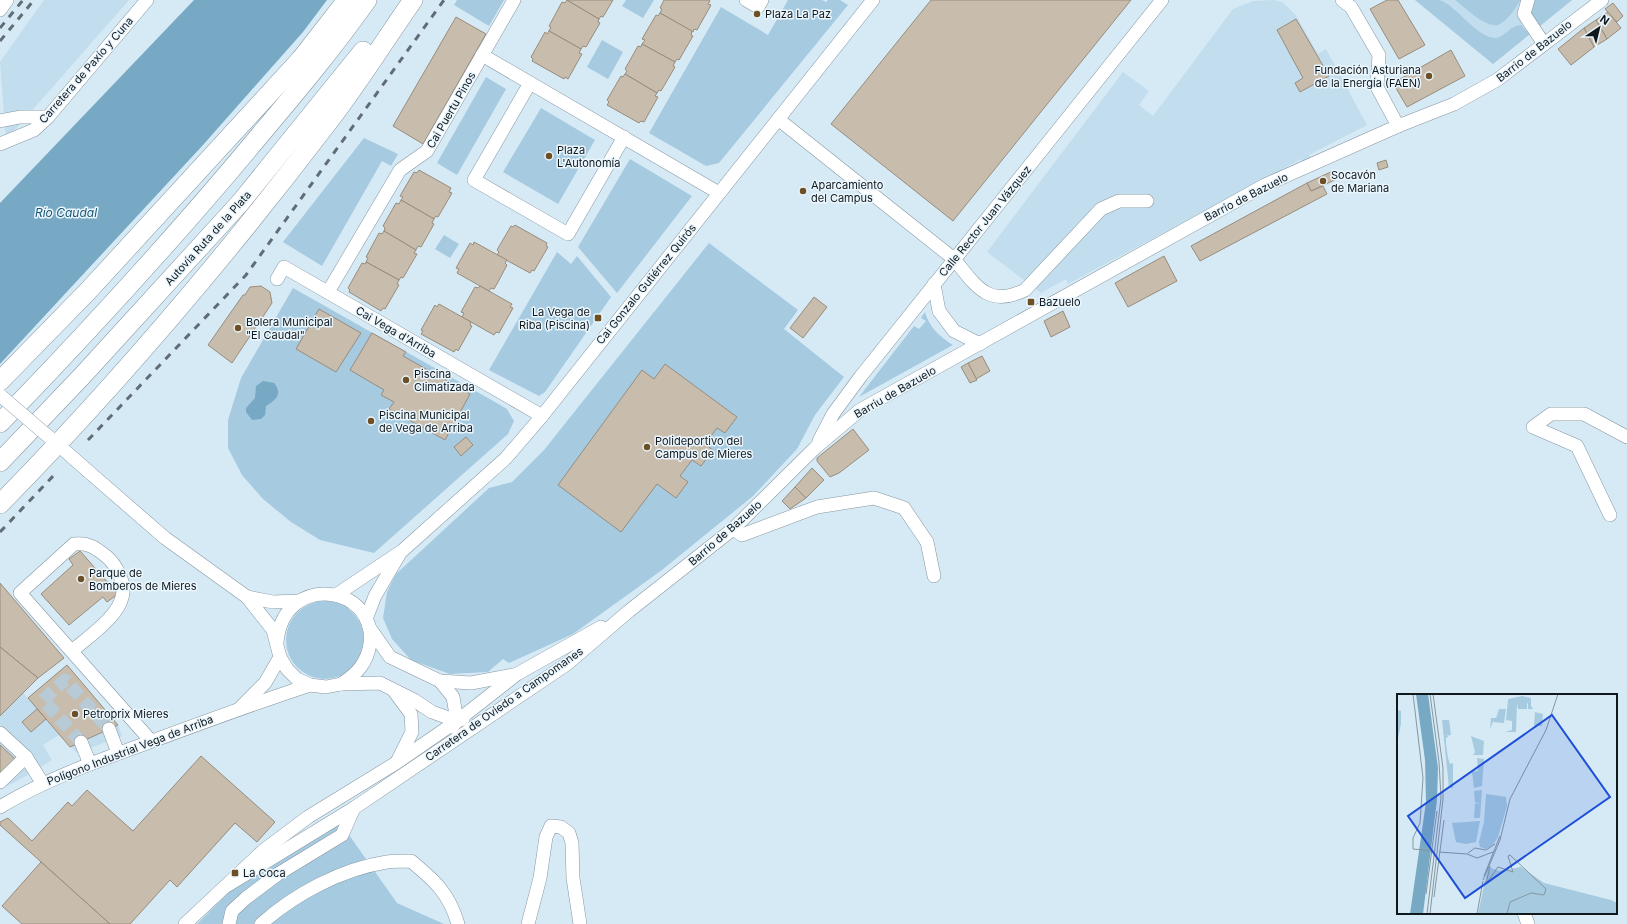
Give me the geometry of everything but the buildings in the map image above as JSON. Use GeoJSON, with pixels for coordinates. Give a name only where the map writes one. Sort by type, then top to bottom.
{"type":"FeatureCollection","features":[{"type":"Feature","properties":{"kind":"highway"},"geometry":{"type":"LineString","coordinates":[[0,391],[88,291],[301,59],[347,0]]}},
{"type":"Feature","properties":{"kind":"highway"},"geometry":{"type":"LineString","coordinates":[[0,423],[52,369],[200,207],[342,36],[367,0]]}},
{"type":"Feature","properties":{"kind":"highway","name":"Autovía Ruta de la Plata"},"geometry":{"type":"LineString","coordinates":[[0,462],[84,375],[240,203],[356,61],[398,0]]}},
{"type":"Feature","properties":{"kind":"highway"},"geometry":{"type":"LineString","coordinates":[[0,504],[57,444],[200,285],[330,120],[413,0]]}},
{"type":"Feature","properties":{"kind":"street"},"geometry":{"type":"LineString","coordinates":[[0,10],[7,0]]}},
{"type":"Feature","properties":{"kind":"street","name":"Carretera de Paxío y Cuna"},"geometry":{"type":"LineString","coordinates":[[0,144],[34,130],[48,117],[147,0]]}},
{"type":"Feature","properties":{"kind":"street","name":"Cai Puertu Pinos"},"geometry":{"type":"LineString","coordinates":[[328,292],[400,170],[428,151],[514,0]]}},
{"type":"Feature","properties":{"kind":"street"},"geometry":{"type":"LineString","coordinates":[[746,0],[758,7],[762,0]]}},
{"type":"Feature","properties":{"kind":"street","name":"Cai Gonzalo Gutiérrez Quirós"},"geometry":{"type":"LineString","coordinates":[[336,595],[402,551],[506,458],[542,416],[872,0]]}},
{"type":"Feature","properties":{"kind":"street","name":"Calle Rector Juan Vázquez"},"geometry":{"type":"LineString","coordinates":[[815,448],[833,414],[861,376],[1162,0]]}},
{"type":"Feature","properties":{"kind":"street"},"geometry":{"type":"LineString","coordinates":[[1342,0],[1351,7],[1379,55],[1377,87],[1398,126]]}},
{"type":"Feature","properties":{"kind":"street"},"geometry":{"type":"LineString","coordinates":[[1528,0],[1524,14],[1544,44]]}},
{"type":"Feature","properties":{"kind":"street","name":"Barrio de Bazuelo"},"geometry":{"type":"LineString","coordinates":[[980,344],[1266,185],[1398,126],[1454,104],[1491,84],[1602,0]]}},
{"type":"Feature","properties":{"kind":"street"},"geometry":{"type":"LineString","coordinates":[[482,55],[719,193]]}},
{"type":"Feature","properties":{"kind":"street"},"geometry":{"type":"LineString","coordinates":[[530,83],[474,180],[568,234],[624,137]]}},
{"type":"Feature","properties":{"kind":"street"},"geometry":{"type":"LineString","coordinates":[[0,121],[20,117],[48,117]]}},
{"type":"Feature","properties":{"kind":"street"},"geometry":{"type":"LineString","coordinates":[[778,119],[954,259],[973,283],[984,293],[995,296],[1012,297],[1025,290],[1101,209],[1119,201],[1147,201]]}},
{"type":"Feature","properties":{"kind":"street","name":"Cai Vega d'Arriba"},"geometry":{"type":"LineString","coordinates":[[277,279],[284,267],[542,416]]}},
{"type":"Feature","properties":{"kind":"street"},"geometry":{"type":"LineString","coordinates":[[934,284],[939,311],[954,330],[980,344]]}},
{"type":"Feature","properties":{"kind":"street","name":"Barriu de Bazuelo"},"geometry":{"type":"LineString","coordinates":[[815,448],[860,410],[980,344]]}},
{"type":"Feature","properties":{"kind":"street"},"geometry":{"type":"LineString","coordinates":[[0,391],[57,444],[165,538],[247,596],[273,630],[280,656],[287,669],[297,678],[310,685],[326,687],[341,684],[380,683],[392,688],[432,712],[457,721]]}},
{"type":"Feature","properties":{"kind":"street"},"geometry":{"type":"LineString","coordinates":[[1610,516],[1577,446],[1533,427],[1551,414],[1584,414],[1627,437]]}},
{"type":"Feature","properties":{"kind":"street","name":"Barrio de Bazuelo"},"geometry":{"type":"LineString","coordinates":[[629,611],[733,529],[815,448]]}},
{"type":"Feature","properties":{"kind":"street"},"geometry":{"type":"LineString","coordinates":[[733,529],[742,535],[817,508],[874,498],[904,508],[927,542],[934,576]]}},
{"type":"Feature","properties":{"kind":"street"},"geometry":{"type":"LineString","coordinates":[[72,651],[115,612],[123,596],[121,577],[113,563],[96,548],[82,543],[74,544],[20,593],[151,741]]}},
{"type":"Feature","properties":{"kind":"street","name":"Cai Gonzalo Gutiérrez Quirós"},"geometry":{"type":"LineString","coordinates":[[367,622],[386,574],[402,551]]}},
{"type":"Feature","properties":{"kind":"street"},"geometry":{"type":"LineString","coordinates":[[277,642],[278,630],[283,618],[290,608],[299,601],[313,595],[336,595],[354,604],[360,610],[390,657],[440,681],[471,684],[517,674]]}},
{"type":"Feature","properties":{"kind":"street"},"geometry":{"type":"LineString","coordinates":[[247,596],[273,602],[299,601]]}},
{"type":"Feature","properties":{"kind":"street","name":"Carretera de Oviedo a Campomanes"},"geometry":{"type":"LineString","coordinates":[[228,885],[264,850],[308,817],[396,763],[457,721],[517,674],[629,611]]}},
{"type":"Feature","properties":{"kind":"street","name":"Carretera de Oviedo a Campomanes"},"geometry":{"type":"LineString","coordinates":[[228,885],[354,808],[524,693],[566,664],[629,611]]}},
{"type":"Feature","properties":{"kind":"street"},"geometry":{"type":"LineString","coordinates":[[341,684],[353,677],[363,666],[369,653],[370,639],[367,622]]}},
{"type":"Feature","properties":{"kind":"street","name":"Polígono Industrial Vega de Arriba"},"geometry":{"type":"LineString","coordinates":[[240,708],[265,682],[280,656]]}},
{"type":"Feature","properties":{"kind":"street"},"geometry":{"type":"LineString","coordinates":[[440,681],[453,697],[457,721]]}},
{"type":"Feature","properties":{"kind":"street","name":"Polígono Industrial Vega de Arriba"},"geometry":{"type":"LineString","coordinates":[[0,807],[43,784],[90,764],[240,708],[310,685]]}},
{"type":"Feature","properties":{"kind":"street"},"geometry":{"type":"LineString","coordinates":[[229,924],[232,911],[246,898],[278,874],[342,835],[354,808],[396,763],[412,732],[411,714],[392,688]]}},
{"type":"Feature","properties":{"kind":"street"},"geometry":{"type":"LineString","coordinates":[[417,764],[442,741],[457,721],[473,716],[502,695],[524,693]]}},
{"type":"Feature","properties":{"kind":"street"},"geometry":{"type":"LineString","coordinates":[[109,729],[118,753]]}},
{"type":"Feature","properties":{"kind":"street"},"geometry":{"type":"LineString","coordinates":[[0,733],[26,757],[43,784]]}},
{"type":"Feature","properties":{"kind":"street"},"geometry":{"type":"LineString","coordinates":[[81,742],[90,764]]}},
{"type":"Feature","properties":{"kind":"street"},"geometry":{"type":"LineString","coordinates":[[0,782],[26,757]]}},
{"type":"Feature","properties":{"kind":"street"},"geometry":{"type":"LineString","coordinates":[[528,924],[540,878],[546,837],[551,826],[561,827],[569,833],[572,843],[573,878],[580,924]]}},
{"type":"Feature","properties":{"kind":"street"},"geometry":{"type":"LineString","coordinates":[[261,924],[281,906],[316,886],[353,871],[380,864],[412,861],[436,881],[453,908],[458,924]]}},
{"type":"Feature","properties":{"kind":"street"},"geometry":{"type":"LineString","coordinates":[[185,924],[228,885]]}},
{"type":"Feature","properties":{"kind":"street"},"geometry":{"type":"LineString","coordinates":[[1524,914],[1528,924]]}},
{"type":"Feature","properties":{"kind":"shaded area"},"geometry":{"type":"Polygon","coordinates":[[[44,0],[129,0],[6,140],[0,62],[44,0]]]}},
{"type":"Feature","properties":{"kind":"shaded area"},"geometry":{"type":"Polygon","coordinates":[[[457,0],[504,0],[489,26],[454,5],[457,0]]]}},
{"type":"Feature","properties":{"kind":"shaded area"},"geometry":{"type":"Polygon","coordinates":[[[626,0],[654,0],[643,18],[622,6],[626,0]]]}},
{"type":"Feature","properties":{"kind":"shaded area"},"geometry":{"type":"Polygon","coordinates":[[[788,0],[822,0],[826,2],[828,0],[840,0],[848,5],[719,163],[706,166],[649,133],[721,7],[768,35],[788,0]]]}},
{"type":"Feature","properties":{"kind":"shaded area"},"geometry":{"type":"Polygon","coordinates":[[[1274,0],[1282,2],[1295,14],[1318,54],[1326,49],[1367,125],[1309,155],[1320,169],[1312,172],[1301,159],[1068,284],[1066,279],[1041,293],[987,252],[1123,72],[1149,91],[1139,105],[1153,116],[1233,9],[1253,1],[1274,0]]]}},
{"type":"Feature","properties":{"kind":"shaded area"},"geometry":{"type":"Polygon","coordinates":[[[1415,0],[1572,0],[1540,26],[1533,19],[1523,27],[1530,34],[1493,64],[1415,0]]]}},
{"type":"Feature","properties":{"kind":"shaded area"},"geometry":{"type":"Polygon","coordinates":[[[1415,0],[1439,0],[1445,2],[1473,27],[1488,36],[1495,38],[1502,36],[1514,27],[1521,25],[1530,34],[1493,64],[1415,0]]]}},
{"type":"Feature","properties":{"kind":"shaded area"},"geometry":{"type":"Polygon","coordinates":[[[1455,0],[1521,0],[1506,19],[1500,24],[1495,25],[1483,21],[1470,13],[1455,0]]]}},
{"type":"Feature","properties":{"kind":"shaded area"},"geometry":{"type":"Polygon","coordinates":[[[1534,0],[1572,0],[1540,26],[1531,17],[1530,6],[1534,0]]]}},
{"type":"Feature","properties":{"kind":"shaded area"},"geometry":{"type":"Polygon","coordinates":[[[602,40],[623,52],[608,79],[587,67],[602,40]]]}},
{"type":"Feature","properties":{"kind":"shaded area"},"geometry":{"type":"Polygon","coordinates":[[[486,77],[506,89],[457,175],[437,163],[486,77]]]}},
{"type":"Feature","properties":{"kind":"shaded area"},"geometry":{"type":"Polygon","coordinates":[[[541,108],[595,140],[558,204],[503,172],[541,108]]]}},
{"type":"Feature","properties":{"kind":"shaded area"},"geometry":{"type":"Polygon","coordinates":[[[364,138],[398,154],[391,166],[382,161],[322,266],[283,242],[364,138]]]}},
{"type":"Feature","properties":{"kind":"shaded area"},"geometry":{"type":"Polygon","coordinates":[[[630,159],[692,196],[617,293],[578,247],[630,159]]]}},
{"type":"Feature","properties":{"kind":"shaded area"},"geometry":{"type":"Polygon","coordinates":[[[444,235],[459,244],[450,258],[435,249],[444,235]]]}},
{"type":"Feature","properties":{"kind":"shaded area"},"geometry":{"type":"Polygon","coordinates":[[[709,243],[798,310],[784,329],[844,377],[815,415],[797,449],[753,496],[662,570],[573,634],[509,663],[503,659],[488,672],[450,674],[411,660],[392,639],[383,618],[387,592],[396,574],[489,488],[512,482],[544,450],[709,243]]]}},
{"type":"Feature","properties":{"kind":"shaded area"},"geometry":{"type":"Polygon","coordinates":[[[557,252],[571,264],[577,256],[611,297],[545,392],[539,396],[489,370],[557,252]]]}},
{"type":"Feature","properties":{"kind":"shaded area","name":"Piscina Municipal de Vega de Arriba"},"geometry":{"type":"Polygon","coordinates":[[[293,288],[507,409],[514,421],[508,434],[374,553],[320,540],[291,522],[263,499],[242,475],[228,448],[228,420],[241,378],[293,288]]]}},
{"type":"Feature","properties":{"kind":"shaded area"},"geometry":{"type":"Polygon","coordinates":[[[925,312],[932,327],[944,339],[953,345],[859,397],[914,326],[919,329],[926,321],[921,318],[925,312]]]}},
{"type":"Feature","properties":{"kind":"shaded area"},"geometry":{"type":"Polygon","coordinates":[[[325,601],[340,604],[347,608],[357,618],[361,625],[364,640],[361,655],[357,662],[347,672],[340,676],[325,679],[310,676],[303,672],[293,662],[289,655],[286,640],[289,625],[293,618],[303,608],[310,604],[325,601]]]}},
{"type":"Feature","properties":{"kind":"shaded area"},"geometry":{"type":"Polygon","coordinates":[[[67,665],[118,725],[122,736],[77,753],[59,735],[43,745],[52,760],[0,790],[0,716],[23,693],[28,698],[67,665]]]}},
{"type":"Feature","properties":{"kind":"shaded area"},"geometry":{"type":"Polygon","coordinates":[[[335,815],[397,903],[444,924],[197,924],[229,892],[335,815]]]}},
{"type":"Feature","properties":{"kind":"water","name":"Río Caudal"},"geometry":{"type":"Polygon","coordinates":[[[194,0],[327,0],[303,32],[203,145],[0,364],[0,203],[194,0]]]}},
{"type":"Feature","properties":{"kind":"water"},"geometry":{"type":"Polygon","coordinates":[[[263,381],[274,383],[277,387],[278,394],[273,401],[266,406],[265,415],[261,419],[252,420],[246,412],[246,408],[255,398],[256,386],[263,381]]]}},
{"type":"Feature","properties":{"kind":"tunnel"},"geometry":{"type":"LineString","coordinates":[[81,742],[43,700],[65,680],[109,729]]}},
{"type":"Feature","properties":{"kind":"railway"},"geometry":{"type":"LineString","coordinates":[[0,28],[23,0]]}},
{"type":"Feature","properties":{"kind":"railway"},"geometry":{"type":"LineString","coordinates":[[0,41],[34,0]]}},
{"type":"Feature","properties":{"kind":"railway"},"geometry":{"type":"LineString","coordinates":[[88,440],[246,275],[444,0]]}},
{"type":"Feature","properties":{"kind":"railway"},"geometry":{"type":"LineString","coordinates":[[0,532],[56,473]]}},
{"type":"Feature","properties":{"kind":"place","name":"Plaza La Paz"},"geometry":{"type":"Point","coordinates":[757,14]}},
{"type":"Feature","properties":{"kind":"place","name":"Fundación Asturiana de la Energía (FAEN)"},"geometry":{"type":"Point","coordinates":[1429,76]}},
{"type":"Feature","properties":{"kind":"place","name":"Plaza L'Autonomía"},"geometry":{"type":"Point","coordinates":[549,156]}},
{"type":"Feature","properties":{"kind":"place","name":"Socavón de Mariana"},"geometry":{"type":"Point","coordinates":[1323,181]}},
{"type":"Feature","properties":{"kind":"place","name":"Aparcamiento del Campus"},"geometry":{"type":"Point","coordinates":[803,191]}},
{"type":"Feature","properties":{"kind":"place","name":"Bazuelo"},"geometry":{"type":"Point","coordinates":[1031,302]}},
{"type":"Feature","properties":{"kind":"place","name":"La Vega de Riba (Piscina)"},"geometry":{"type":"Point","coordinates":[598,318]}},
{"type":"Feature","properties":{"kind":"place","name":"Bolera Municipal \"El Caudal\""},"geometry":{"type":"Point","coordinates":[238,328]}},
{"type":"Feature","properties":{"kind":"place","name":"Piscina Climatizada"},"geometry":{"type":"Point","coordinates":[406,380]}},
{"type":"Feature","properties":{"kind":"place","name":"Piscina Municipal de Vega de Arriba"},"geometry":{"type":"Point","coordinates":[371,421]}},
{"type":"Feature","properties":{"kind":"place","name":"Polideportivo del Campus de Mieres"},"geometry":{"type":"Point","coordinates":[647,447]}},
{"type":"Feature","properties":{"kind":"place","name":"Parque de Bomberos de Mieres"},"geometry":{"type":"Point","coordinates":[81,579]}},
{"type":"Feature","properties":{"kind":"place","name":"Petroprix Mieres"},"geometry":{"type":"Point","coordinates":[75,714]}},
{"type":"Feature","properties":{"kind":"place","name":"La Coca"},"geometry":{"type":"Point","coordinates":[235,873]}}]}
